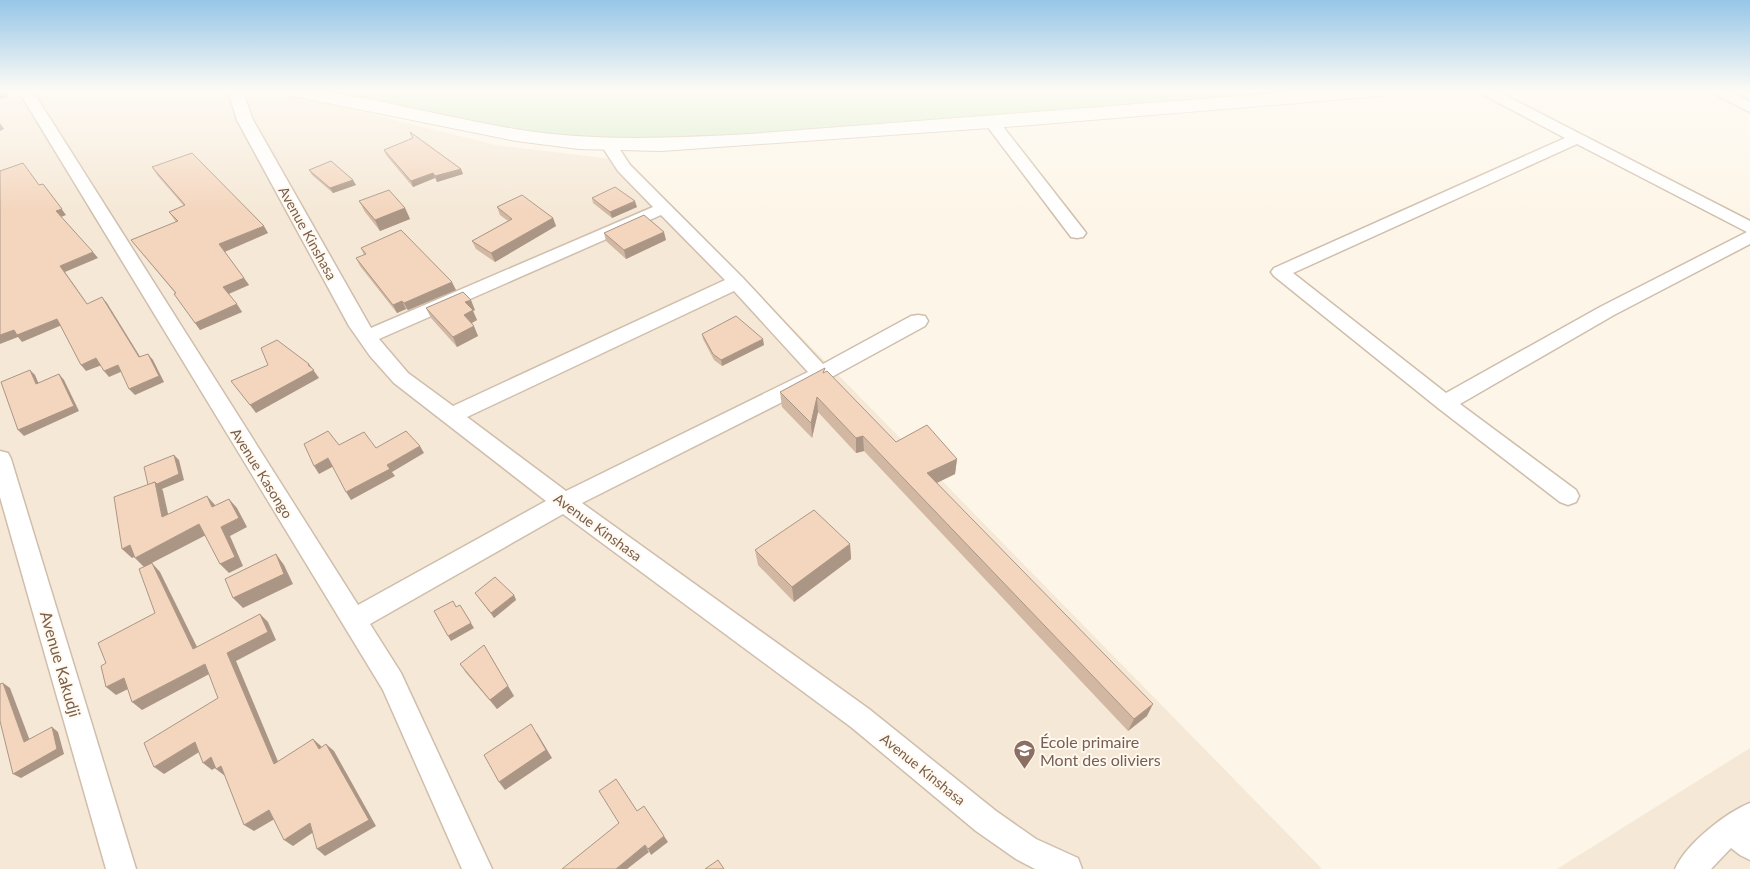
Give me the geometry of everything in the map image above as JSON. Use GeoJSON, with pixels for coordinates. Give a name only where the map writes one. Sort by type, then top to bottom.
{"type":"FeatureCollection","features":[{"type":"Feature","properties":{"kind":"street","name":"Avenue Kasongo"},"geometry":{"type":"LineString","coordinates":[[50,131],[392,682],[477,869]]}},
{"type":"Feature","properties":{"kind":"street","name":"Avenue Kinshasa"},"geometry":{"type":"LineString","coordinates":[[251,131],[367,337],[401,378],[564,502],[860,718],[986,821],[1026,849],[1067,869]]}},
{"type":"Feature","properties":{"kind":"street"},"geometry":{"type":"LineString","coordinates":[[494,131],[516,135],[608,145],[740,140],[872,131]]}},
{"type":"Feature","properties":{"kind":"street"},"geometry":{"type":"LineString","coordinates":[[998,131],[1076,233]]}},
{"type":"Feature","properties":{"kind":"street"},"geometry":{"type":"LineString","coordinates":[[1563,131],[1750,228]]}},
{"type":"Feature","properties":{"kind":"street"},"geometry":{"type":"LineString","coordinates":[[1568,496],[1445,403],[1280,272],[1577,138]]}},
{"type":"Feature","properties":{"kind":"street"},"geometry":{"type":"LineString","coordinates":[[608,145],[624,168],[737,282],[821,374]]}},
{"type":"Feature","properties":{"kind":"street"},"geometry":{"type":"LineString","coordinates":[[367,337],[664,208]]}},
{"type":"Feature","properties":{"kind":"street"},"geometry":{"type":"LineString","coordinates":[[1445,403],[1607,311],[1750,237]]}},
{"type":"Feature","properties":{"kind":"street"},"geometry":{"type":"LineString","coordinates":[[450,416],[638,330],[737,282]]}},
{"type":"Feature","properties":{"kind":"street"},"geometry":{"type":"LineString","coordinates":[[354,620],[564,502],[821,374],[918,321]]}},
{"type":"Feature","properties":{"kind":"street","name":"Avenue Kakudji"},"geometry":{"type":"LineString","coordinates":[[0,459],[121,869]]}},
{"type":"Feature","properties":{"kind":"street"},"geometry":{"type":"LineString","coordinates":[[1690,869],[1743,830]]}},
{"type":"Feature","properties":{"kind":"shaded area"},"geometry":{"type":"Polygon","coordinates":[[[0,131],[437,131],[496,145],[629,161],[1322,869],[0,869],[0,131]]]}},
{"type":"Feature","properties":{"kind":"shaded area"},"geometry":{"type":"Polygon","coordinates":[[[1750,748],[1750,869],[1557,869],[1750,748]]]}},
{"type":"Feature","properties":{"kind":"green space"},"geometry":{"type":"Polygon","coordinates":[[[526,131],[815,131],[637,140],[526,131]]]}},
{"type":"Feature","properties":{"kind":"building"},"geometry":{"type":"Polygon","coordinates":[[[410,132],[461,169],[435,176],[433,173],[411,181],[384,150],[413,138],[410,132]]]}},
{"type":"Feature","properties":{"kind":"building"},"geometry":{"type":"Polygon","coordinates":[[[192,153],[264,226],[219,244],[244,278],[223,287],[237,304],[195,323],[174,294],[176,293],[131,240],[178,221],[169,212],[185,205],[152,167],[192,153]]]}},
{"type":"Feature","properties":{"kind":"building"},"geometry":{"type":"Polygon","coordinates":[[[331,161],[353,180],[330,188],[309,170],[331,161]]]}},
{"type":"Feature","properties":{"kind":"building"},"geometry":{"type":"Polygon","coordinates":[[[23,163],[39,185],[43,184],[62,209],[56,211],[93,252],[60,266],[87,304],[102,297],[139,357],[148,354],[159,376],[129,389],[118,365],[104,371],[96,358],[81,365],[57,319],[17,335],[14,330],[0,335],[0,171],[23,163]]]}},
{"type":"Feature","properties":{"kind":"building"},"geometry":{"type":"Polygon","coordinates":[[[615,187],[635,201],[610,212],[592,198],[615,187]]]}},
{"type":"Feature","properties":{"kind":"building"},"geometry":{"type":"Polygon","coordinates":[[[389,190],[405,208],[375,220],[359,201],[389,190]]]}},
{"type":"Feature","properties":{"kind":"building"},"geometry":{"type":"Polygon","coordinates":[[[522,195],[553,218],[491,253],[472,241],[512,219],[497,207],[522,195]]]}},
{"type":"Feature","properties":{"kind":"building"},"geometry":{"type":"Polygon","coordinates":[[[644,215],[664,232],[624,250],[604,233],[644,215]]]}},
{"type":"Feature","properties":{"kind":"building"},"geometry":{"type":"Polygon","coordinates":[[[401,230],[452,282],[404,303],[402,301],[393,305],[356,258],[366,254],[361,248],[401,230]]]}},
{"type":"Feature","properties":{"kind":"building"},"geometry":{"type":"Polygon","coordinates":[[[463,292],[471,300],[465,302],[473,310],[464,315],[474,326],[453,337],[426,308],[463,292]]]}},
{"type":"Feature","properties":{"kind":"building"},"geometry":{"type":"Polygon","coordinates":[[[736,316],[763,339],[721,360],[713,354],[702,334],[736,316]]]}},
{"type":"Feature","properties":{"kind":"building"},"geometry":{"type":"Polygon","coordinates":[[[277,340],[309,364],[314,370],[250,405],[231,381],[268,365],[261,348],[277,340]]]}},
{"type":"Feature","properties":{"kind":"building"},"geometry":{"type":"Polygon","coordinates":[[[825,368],[823,373],[827,371],[896,442],[927,425],[957,459],[927,473],[1153,704],[1134,719],[863,436],[856,438],[817,397],[811,423],[780,392],[825,368]]]}},
{"type":"Feature","properties":{"kind":"building"},"geometry":{"type":"Polygon","coordinates":[[[30,370],[36,384],[59,374],[74,406],[18,430],[1,382],[30,370]]]}},
{"type":"Feature","properties":{"kind":"building"},"geometry":{"type":"Polygon","coordinates":[[[328,431],[339,445],[364,432],[376,448],[406,431],[420,446],[387,465],[390,469],[346,492],[328,458],[314,466],[304,444],[328,431]]]}},
{"type":"Feature","properties":{"kind":"building"},"geometry":{"type":"Polygon","coordinates":[[[174,455],[179,474],[157,484],[155,482],[148,485],[144,467],[174,455]]]}},
{"type":"Feature","properties":{"kind":"building"},"geometry":{"type":"Polygon","coordinates":[[[155,482],[162,517],[207,496],[212,507],[229,499],[239,518],[221,527],[235,557],[220,564],[199,524],[135,558],[130,545],[122,549],[114,497],[155,482]]]}},
{"type":"Feature","properties":{"kind":"building"},"geometry":{"type":"Polygon","coordinates":[[[814,510],[850,544],[792,587],[755,550],[814,510]]]}},
{"type":"Feature","properties":{"kind":"building"},"geometry":{"type":"Polygon","coordinates":[[[276,554],[284,574],[233,598],[225,579],[276,554]]]}},
{"type":"Feature","properties":{"kind":"building"},"geometry":{"type":"Polygon","coordinates":[[[152,563],[193,649],[260,614],[268,632],[227,653],[274,764],[313,739],[319,749],[326,744],[369,820],[317,849],[310,823],[284,840],[269,810],[244,825],[221,766],[216,769],[211,757],[203,763],[195,742],[154,767],[144,743],[218,698],[205,664],[132,702],[124,678],[106,687],[101,666],[106,663],[98,643],[155,613],[139,569],[152,563]]]}},
{"type":"Feature","properties":{"kind":"building"},"geometry":{"type":"Polygon","coordinates":[[[495,577],[514,595],[491,613],[475,593],[495,577]]]}},
{"type":"Feature","properties":{"kind":"building"},"geometry":{"type":"Polygon","coordinates":[[[453,601],[456,607],[460,605],[471,623],[448,636],[434,611],[453,601]]]}},
{"type":"Feature","properties":{"kind":"building"},"geometry":{"type":"Polygon","coordinates":[[[484,645],[508,686],[490,700],[460,664],[484,645]]]}},
{"type":"Feature","properties":{"kind":"building"},"geometry":{"type":"Polygon","coordinates":[[[3,683],[24,742],[52,727],[57,749],[13,774],[0,721],[0,684],[3,683]]]}},
{"type":"Feature","properties":{"kind":"building"},"geometry":{"type":"Polygon","coordinates":[[[531,724],[546,750],[499,782],[484,755],[531,724]]]}},
{"type":"Feature","properties":{"kind":"building"},"geometry":{"type":"Polygon","coordinates":[[[616,779],[637,811],[644,806],[664,836],[648,849],[645,845],[616,869],[562,869],[619,823],[599,791],[616,779]]]}},
{"type":"Feature","properties":{"kind":"building"},"geometry":{"type":"Polygon","coordinates":[[[718,860],[724,869],[705,869],[718,860]]]}},
{"type":"Feature","properties":{"kind":"place","name":"École primaire Mont des oliviers"},"geometry":{"type":"Point","coordinates":[1024,769]}}]}
